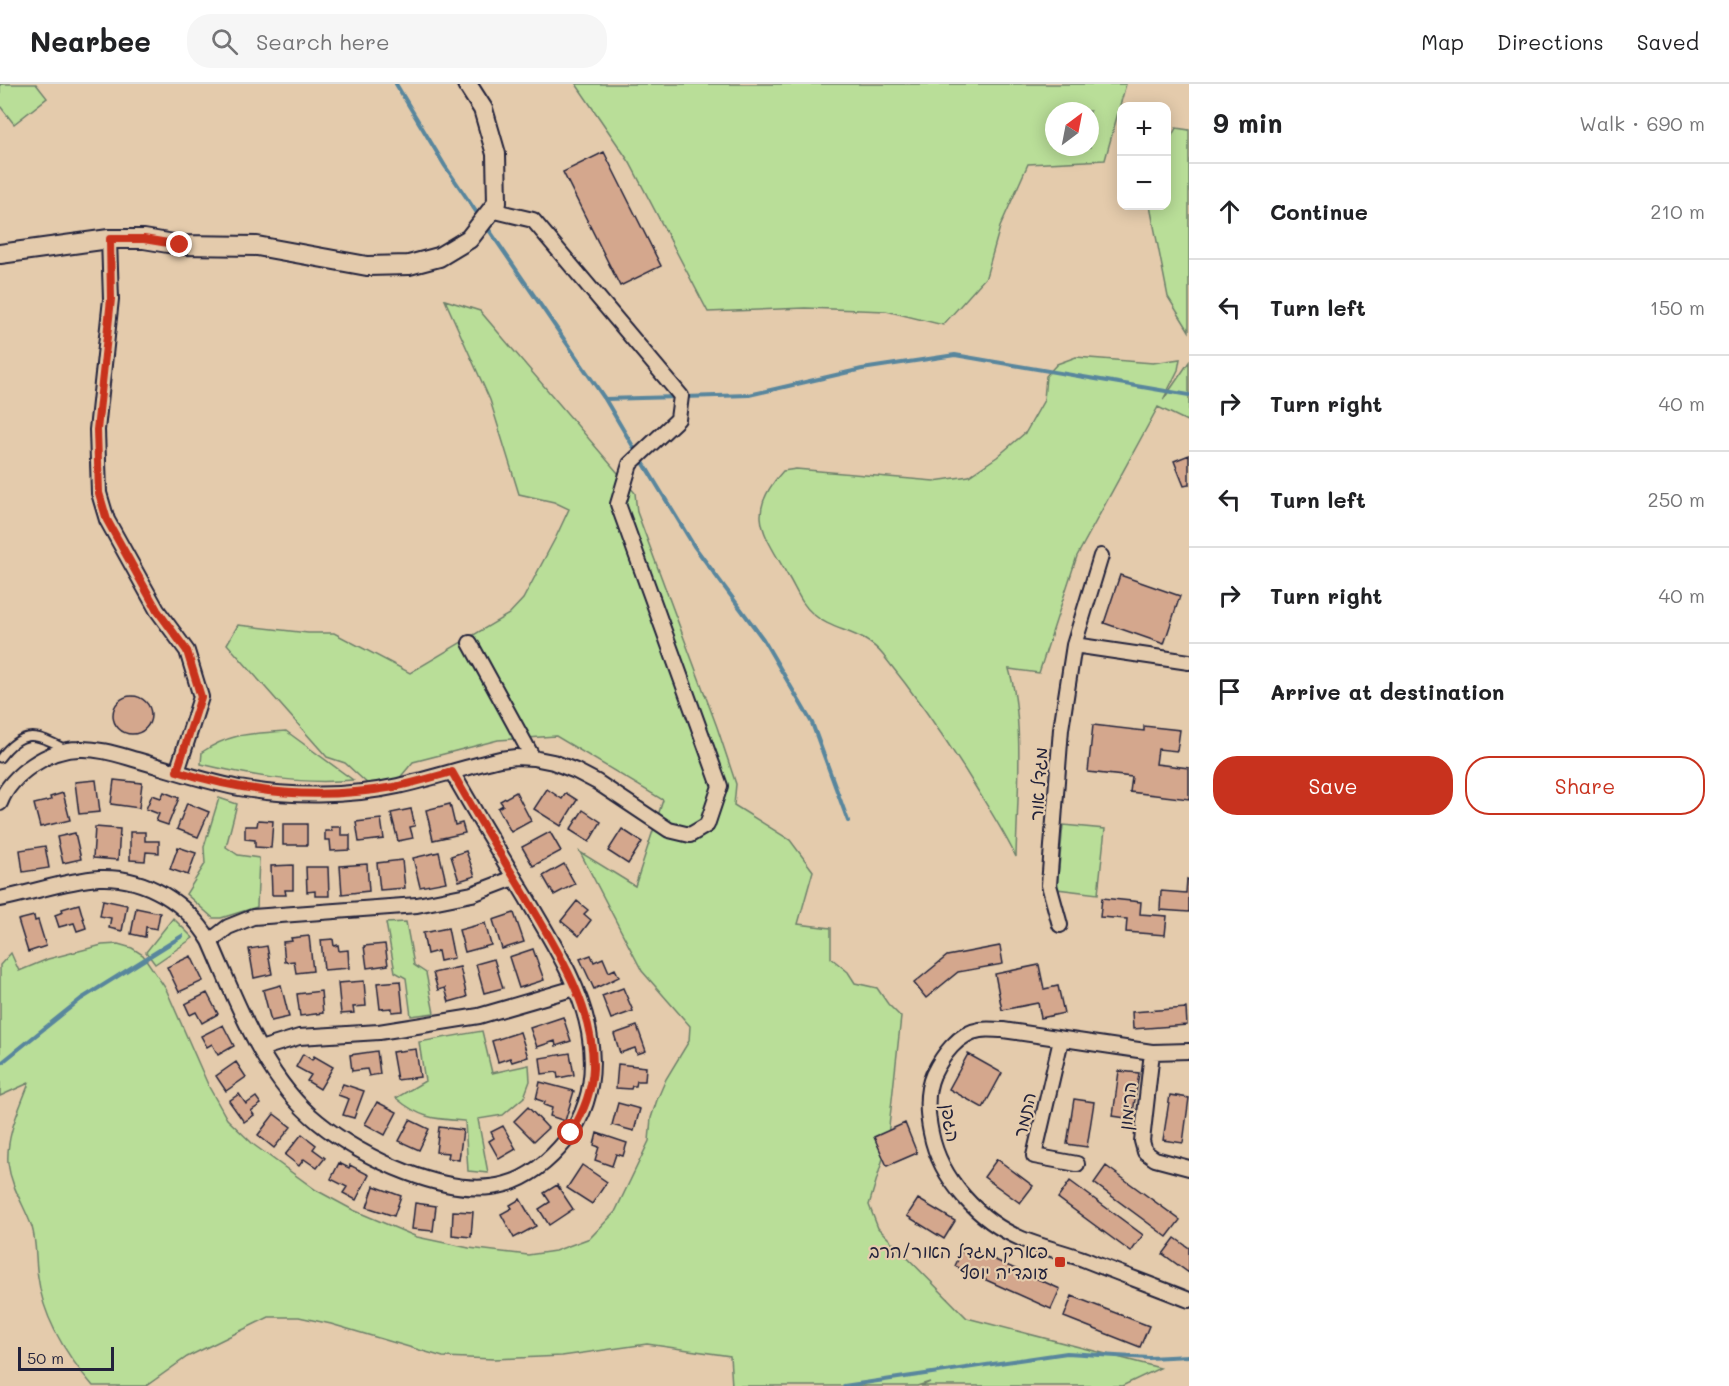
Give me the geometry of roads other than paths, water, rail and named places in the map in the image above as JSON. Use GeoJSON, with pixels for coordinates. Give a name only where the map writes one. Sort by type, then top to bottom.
{"type":"FeatureCollection","features":[{"type":"Feature","properties":{"kind":"street"},"geometry":{"type":"LineString","coordinates":[[1,250],[110,239],[144,239],[180,245],[258,246],[367,266],[409,265],[439,257],[469,239],[497,203],[496,154],[483,109],[467,84]]}},
{"type":"Feature","properties":{"kind":"street"},"geometry":{"type":"LineString","coordinates":[[0,803],[12,783],[48,755],[79,748],[98,750],[241,788],[305,794],[362,791],[396,786],[500,759],[516,757],[553,762],[576,771],[597,782],[669,830],[690,835],[707,825],[720,786],[618,504],[630,464],[678,419],[681,396],[532,220],[491,210]]}},
{"type":"Feature","properties":{"kind":"street"},"geometry":{"type":"LineString","coordinates":[[110,239],[111,299],[97,430],[99,493],[107,520],[157,610],[187,651],[201,697],[177,771]]}},
{"type":"Feature","properties":{"kind":"street","name":"מגדל אור"},"geometry":{"type":"LineString","coordinates":[[1060,925],[1049,885],[1061,729],[1074,645],[1101,556]]}},
{"type":"Feature","properties":{"kind":"street"},"geometry":{"type":"LineString","coordinates":[[470,643],[533,758]]}},
{"type":"Feature","properties":{"kind":"street"},"geometry":{"type":"LineString","coordinates":[[1074,645],[1189,662]]}},
{"type":"Feature","properties":{"kind":"street"},"geometry":{"type":"LineString","coordinates":[[0,899],[100,878],[135,882],[152,888],[186,910],[201,927],[210,941],[260,1049],[281,1082],[318,1122],[362,1152],[391,1166],[439,1182],[485,1187],[504,1184],[520,1179],[548,1161],[561,1147],[582,1115],[590,1093],[593,1069],[589,1029],[575,988],[562,960],[452,772]]}},
{"type":"Feature","properties":{"kind":"street"},"geometry":{"type":"LineString","coordinates":[[210,941],[228,927],[253,917],[417,905],[472,894],[514,878]]}},
{"type":"Feature","properties":{"kind":"street"},"geometry":{"type":"LineString","coordinates":[[260,1049],[299,1037],[379,1032],[479,1017],[575,988]]}},
{"type":"Feature","properties":{"kind":"street","name":"הגפן"},"geometry":{"type":"LineString","coordinates":[[1189,1051],[1152,1052],[1003,1030],[979,1030],[960,1038],[948,1051],[931,1081],[927,1101],[927,1119],[934,1148],[946,1173],[977,1210],[1004,1230],[1022,1239],[1189,1300]]}},
{"type":"Feature","properties":{"kind":"street","name":"התמר"},"geometry":{"type":"LineString","coordinates":[[1061,1040],[1034,1156],[1077,1164]]}},
{"type":"Feature","properties":{"kind":"street","name":"הרימון"},"geometry":{"type":"LineString","coordinates":[[1152,1052],[1142,1141],[1145,1152],[1155,1159],[1189,1168]]}},
{"type":"Feature","properties":{"kind":"lane"},"geometry":{"type":"LineString","coordinates":[[0,758],[11,743],[31,736],[42,737],[68,750]]}},
{"type":"Feature","properties":{"kind":"waterway"},"geometry":{"type":"LineString","coordinates":[[396,84],[445,166],[479,216]]}},
{"type":"Feature","properties":{"kind":"waterway"},"geometry":{"type":"LineString","coordinates":[[487,227],[605,399],[637,453]]}},
{"type":"Feature","properties":{"kind":"waterway"},"geometry":{"type":"LineString","coordinates":[[684,397],[749,395],[862,369],[955,355],[1189,395]]}},
{"type":"Feature","properties":{"kind":"waterway"},"geometry":{"type":"LineString","coordinates":[[605,399],[677,397]]}},
{"type":"Feature","properties":{"kind":"waterway"},"geometry":{"type":"LineString","coordinates":[[641,459],[694,546],[763,639],[812,723],[848,821]]}},
{"type":"Feature","properties":{"kind":"waterway"},"geometry":{"type":"LineString","coordinates":[[0,1064],[81,999],[182,936]]}},
{"type":"Feature","properties":{"kind":"waterway"},"geometry":{"type":"LineString","coordinates":[[844,1386],[1067,1353],[1149,1358],[1189,1356]]}},
{"type":"Feature","properties":{"kind":"place","name":"פארק מגדל האור/הרב עובדיה יוסף"},"geometry":{"type":"Point","coordinates":[1060,1262]}}]}
